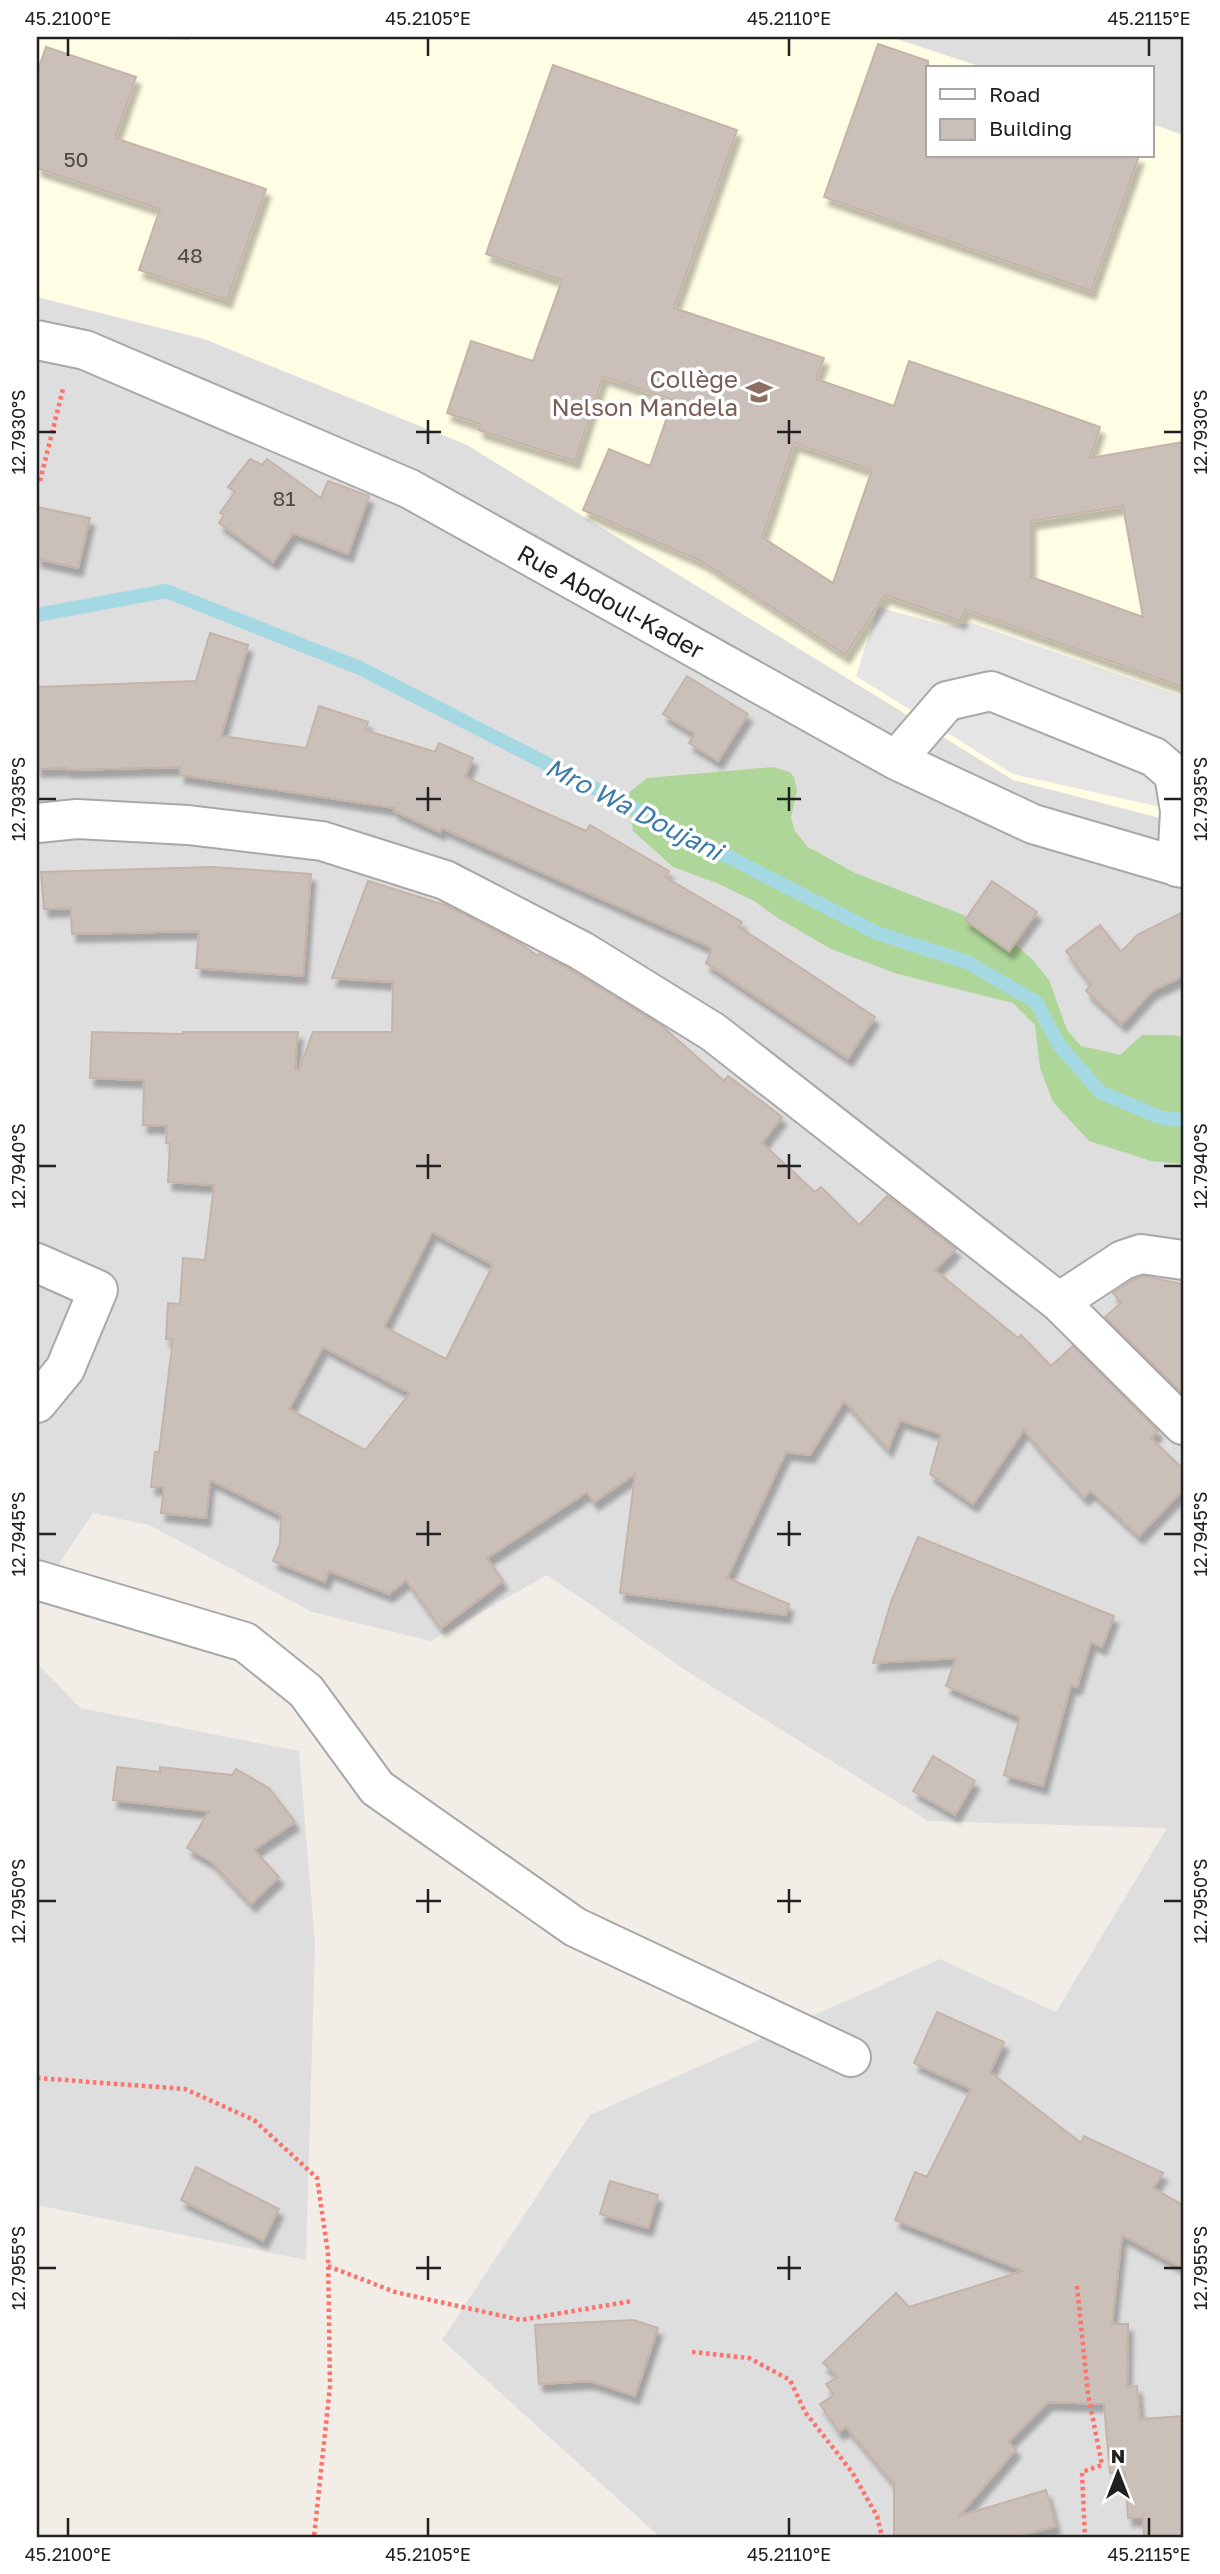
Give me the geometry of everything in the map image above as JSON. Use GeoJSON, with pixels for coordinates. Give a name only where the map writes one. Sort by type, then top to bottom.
{"type":"FeatureCollection","features":[{"type":"Feature","properties":{"kind":"street","name":"Rue Abdoul-Kader"},"geometry":{"type":"LineString","coordinates":[[54,343],[85,350],[410,489],[896,760],[1033,824],[1180,867]]}},
{"type":"Feature","properties":{"kind":"street"},"geometry":{"type":"LineString","coordinates":[[896,760],[947,701],[991,691],[1154,757],[1174,774],[1180,811],[1180,867]]}},
{"type":"Feature","properties":{"kind":"street"},"geometry":{"type":"LineString","coordinates":[[37,823],[77,819],[160,824],[322,841],[445,880],[582,951],[713,1032],[1059,1302],[1183,1426]]}},
{"type":"Feature","properties":{"kind":"street"},"geometry":{"type":"LineString","coordinates":[[1059,1302],[1123,1260],[1141,1254],[1183,1260]]}},
{"type":"Feature","properties":{"kind":"street"},"geometry":{"type":"LineString","coordinates":[[37,1263],[98,1290],[65,1369],[37,1403]]}},
{"type":"Feature","properties":{"kind":"street"},"geometry":{"type":"LineString","coordinates":[[37,1580],[245,1642],[306,1691],[377,1788],[575,1927],[851,2057]]}},
{"type":"Feature","properties":{"kind":"path"},"geometry":{"type":"LineString","coordinates":[[40,481],[59,408],[54,343]]}},
{"type":"Feature","properties":{"kind":"path"},"geometry":{"type":"LineString","coordinates":[[37,2078],[185,2089],[254,2120],[317,2178],[328,2266],[330,2386],[314,2537]]}},
{"type":"Feature","properties":{"kind":"path"},"geometry":{"type":"LineString","coordinates":[[328,2266],[395,2292],[521,2320],[632,2301]]}},
{"type":"Feature","properties":{"kind":"path"},"geometry":{"type":"LineString","coordinates":[[1077,2286],[1088,2394],[1102,2465],[1082,2472],[1085,2537]]}},
{"type":"Feature","properties":{"kind":"path"},"geometry":{"type":"LineString","coordinates":[[692,2352],[749,2358],[790,2380],[805,2412],[852,2472],[877,2516],[882,2537]]}},
{"type":"Feature","properties":{"kind":"shaded area"},"geometry":{"type":"Polygon","coordinates":[[[37,37],[1183,37],[1183,2537],[660,2537],[442,2340],[590,2115],[940,1959],[1056,2012],[1167,1828],[928,1821],[693,1675],[547,1575],[431,1641],[312,1612],[149,1525],[93,1513],[37,1597],[37,37]]]}},
{"type":"Feature","properties":{"kind":"shaded area","name":"Collège Nelson Mandela"},"geometry":{"type":"Polygon","coordinates":[[[37,37],[189,40],[191,37],[891,37],[979,66],[926,66],[926,158],[1154,158],[1154,125],[1183,135],[1183,824],[1013,780],[467,445],[204,339],[37,297],[37,37]]]}},
{"type":"Feature","properties":{"kind":"shaded area"},"geometry":{"type":"Polygon","coordinates":[[[878,607],[947,626],[972,623],[1183,697],[1183,812],[1013,774],[856,676],[878,607]]]}},
{"type":"Feature","properties":{"kind":"shaded area"},"geometry":{"type":"Polygon","coordinates":[[[37,1663],[80,1708],[299,1751],[315,1943],[306,2260],[37,2205],[37,1663]]]}},
{"type":"Feature","properties":{"kind":"green space"},"geometry":{"type":"Polygon","coordinates":[[[773,767],[790,772],[794,777],[797,790],[791,818],[795,831],[808,847],[855,873],[979,921],[1011,941],[1033,960],[1049,980],[1067,1030],[1081,1046],[1120,1055],[1142,1035],[1175,1035],[1183,1038],[1183,1164],[1151,1161],[1089,1141],[1053,1102],[1040,1068],[1035,1025],[1013,1003],[898,974],[831,949],[754,901],[717,883],[673,867],[633,831],[626,795],[647,778],[773,767]]]}},
{"type":"Feature","properties":{"kind":"building"},"geometry":{"type":"Polygon","coordinates":[[[878,44],[928,61],[926,158],[1138,158],[1091,291],[824,197],[878,44]]]}},
{"type":"Feature","properties":{"kind":"building"},"geometry":{"type":"Polygon","coordinates":[[[46,47],[136,77],[115,138],[266,189],[227,300],[139,270],[160,209],[37,168],[37,73],[46,47]]]}},
{"type":"Feature","properties":{"kind":"building"},"geometry":{"type":"Polygon","coordinates":[[[553,65],[737,130],[674,308],[824,358],[816,379],[894,406],[909,361],[1100,427],[1090,458],[1183,442],[1183,687],[965,609],[961,621],[885,595],[845,655],[701,561],[583,510],[609,449],[650,466],[673,400],[603,376],[575,461],[479,430],[480,424],[447,413],[471,341],[533,361],[562,280],[486,254],[553,65]],[[794,443],[762,537],[833,583],[872,470],[794,443]],[[1123,506],[1031,521],[1031,577],[1143,617],[1123,506]]]}},
{"type":"Feature","properties":{"kind":"building"},"geometry":{"type":"Polygon","coordinates":[[[250,459],[262,465],[267,459],[321,498],[328,481],[369,496],[348,554],[293,533],[273,562],[219,523],[224,515],[220,513],[235,492],[228,487],[250,459]]]}},
{"type":"Feature","properties":{"kind":"building"},"geometry":{"type":"Polygon","coordinates":[[[37,507],[90,518],[78,568],[37,559],[37,507]]]}},
{"type":"Feature","properties":{"kind":"building"},"geometry":{"type":"Polygon","coordinates":[[[210,633],[248,645],[221,736],[306,748],[319,706],[368,722],[365,730],[435,752],[439,743],[473,758],[465,777],[586,831],[590,825],[669,871],[665,877],[742,922],[739,927],[875,1017],[848,1058],[706,963],[712,948],[442,828],[440,832],[394,811],[395,808],[180,775],[181,767],[37,769],[37,687],[196,681],[210,633]]]}},
{"type":"Feature","properties":{"kind":"building"},"geometry":{"type":"Polygon","coordinates":[[[687,676],[748,714],[718,761],[689,743],[695,734],[663,714],[687,676]]]}},
{"type":"Feature","properties":{"kind":"building"},"geometry":{"type":"Polygon","coordinates":[[[212,867],[311,874],[303,976],[196,968],[199,931],[72,934],[71,908],[44,909],[41,872],[212,867]]]}},
{"type":"Feature","properties":{"kind":"building"},"geometry":{"type":"Polygon","coordinates":[[[368,881],[448,906],[521,944],[538,956],[539,954],[571,970],[662,1026],[724,1081],[728,1076],[782,1117],[762,1143],[815,1192],[821,1187],[859,1225],[887,1196],[956,1249],[935,1270],[1018,1338],[1021,1335],[1051,1366],[1073,1346],[1158,1431],[1151,1438],[1183,1469],[1183,1490],[1139,1536],[1091,1491],[1084,1497],[1024,1430],[973,1504],[930,1474],[941,1434],[900,1420],[888,1449],[844,1401],[810,1455],[786,1452],[727,1578],[789,1604],[786,1615],[620,1593],[635,1474],[594,1502],[587,1492],[487,1558],[503,1581],[441,1628],[406,1580],[389,1594],[329,1571],[325,1582],[273,1561],[280,1543],[281,1515],[210,1480],[206,1518],[161,1513],[164,1487],[151,1487],[155,1452],[159,1452],[173,1339],[166,1339],[168,1303],[180,1304],[183,1258],[205,1260],[214,1185],[168,1182],[170,1144],[166,1143],[167,1126],[143,1125],[144,1080],[90,1078],[92,1032],[298,1032],[295,1069],[299,1070],[313,1032],[392,1032],[393,982],[332,978],[368,881]],[[432,1232],[384,1327],[446,1359],[493,1265],[432,1232]],[[323,1347],[289,1409],[365,1450],[410,1393],[323,1347]]]}},
{"type":"Feature","properties":{"kind":"building"},"geometry":{"type":"Polygon","coordinates":[[[992,881],[1037,912],[1009,951],[965,920],[992,881]]]}},
{"type":"Feature","properties":{"kind":"building"},"geometry":{"type":"Polygon","coordinates":[[[1183,912],[1183,976],[1152,991],[1122,1024],[1086,991],[1091,985],[1066,951],[1100,925],[1121,952],[1137,935],[1183,912]]]}},
{"type":"Feature","properties":{"kind":"building"},"geometry":{"type":"Polygon","coordinates":[[[1143,1276],[1183,1284],[1183,1394],[1105,1317],[1121,1303],[1113,1293],[1143,1276]]]}},
{"type":"Feature","properties":{"kind":"building"},"geometry":{"type":"Polygon","coordinates":[[[918,1537],[1114,1616],[1102,1647],[1091,1642],[1077,1687],[1071,1685],[1043,1786],[1004,1775],[1020,1717],[946,1686],[956,1658],[873,1663],[891,1602],[918,1537]]]}},
{"type":"Feature","properties":{"kind":"building"},"geometry":{"type":"Polygon","coordinates":[[[933,1756],[975,1781],[955,1815],[913,1791],[933,1756]]]}},
{"type":"Feature","properties":{"kind":"building"},"geometry":{"type":"Polygon","coordinates":[[[117,1767],[160,1772],[160,1767],[232,1775],[236,1769],[269,1788],[295,1822],[254,1850],[279,1877],[251,1904],[212,1862],[187,1848],[209,1811],[113,1800],[117,1767]]]}},
{"type":"Feature","properties":{"kind":"building"},"geometry":{"type":"Polygon","coordinates":[[[937,2012],[1004,2042],[990,2072],[1081,2143],[1084,2136],[1163,2173],[1153,2188],[1183,2205],[1183,2268],[1122,2235],[1112,2324],[1128,2324],[1127,2387],[1137,2386],[1140,2419],[1183,2416],[1183,2537],[1144,2537],[1143,2518],[1128,2518],[1125,2472],[1110,2473],[1104,2404],[1048,2402],[1008,2442],[1016,2449],[959,2516],[1046,2490],[1056,2526],[1016,2537],[894,2537],[894,2484],[846,2427],[839,2432],[820,2404],[834,2395],[826,2384],[838,2377],[823,2363],[896,2293],[909,2307],[1023,2271],[895,2220],[915,2172],[927,2177],[971,2089],[914,2063],[937,2012]]]}},
{"type":"Feature","properties":{"kind":"building"},"geometry":{"type":"Polygon","coordinates":[[[196,2167],[279,2209],[263,2241],[181,2200],[196,2167]]]}},
{"type":"Feature","properties":{"kind":"building"},"geometry":{"type":"Polygon","coordinates":[[[610,2181],[658,2195],[648,2228],[600,2214],[610,2181]]]}},
{"type":"Feature","properties":{"kind":"building"},"geometry":{"type":"Polygon","coordinates":[[[633,2320],[658,2328],[635,2396],[590,2381],[539,2384],[535,2325],[633,2320]]]}},
{"type":"Feature","properties":{"kind":"waterway","name":"Mro Wa Doujani"},"geometry":{"type":"LineString","coordinates":[[37,615],[166,591],[360,668],[877,933],[967,962],[1036,1002],[1059,1045],[1100,1092],[1162,1118],[1183,1120]]}},
{"type":"Feature","properties":{"kind":"place","name":"Collège Nelson Mandela"},"geometry":{"type":"Point","coordinates":[759,392]}}]}
